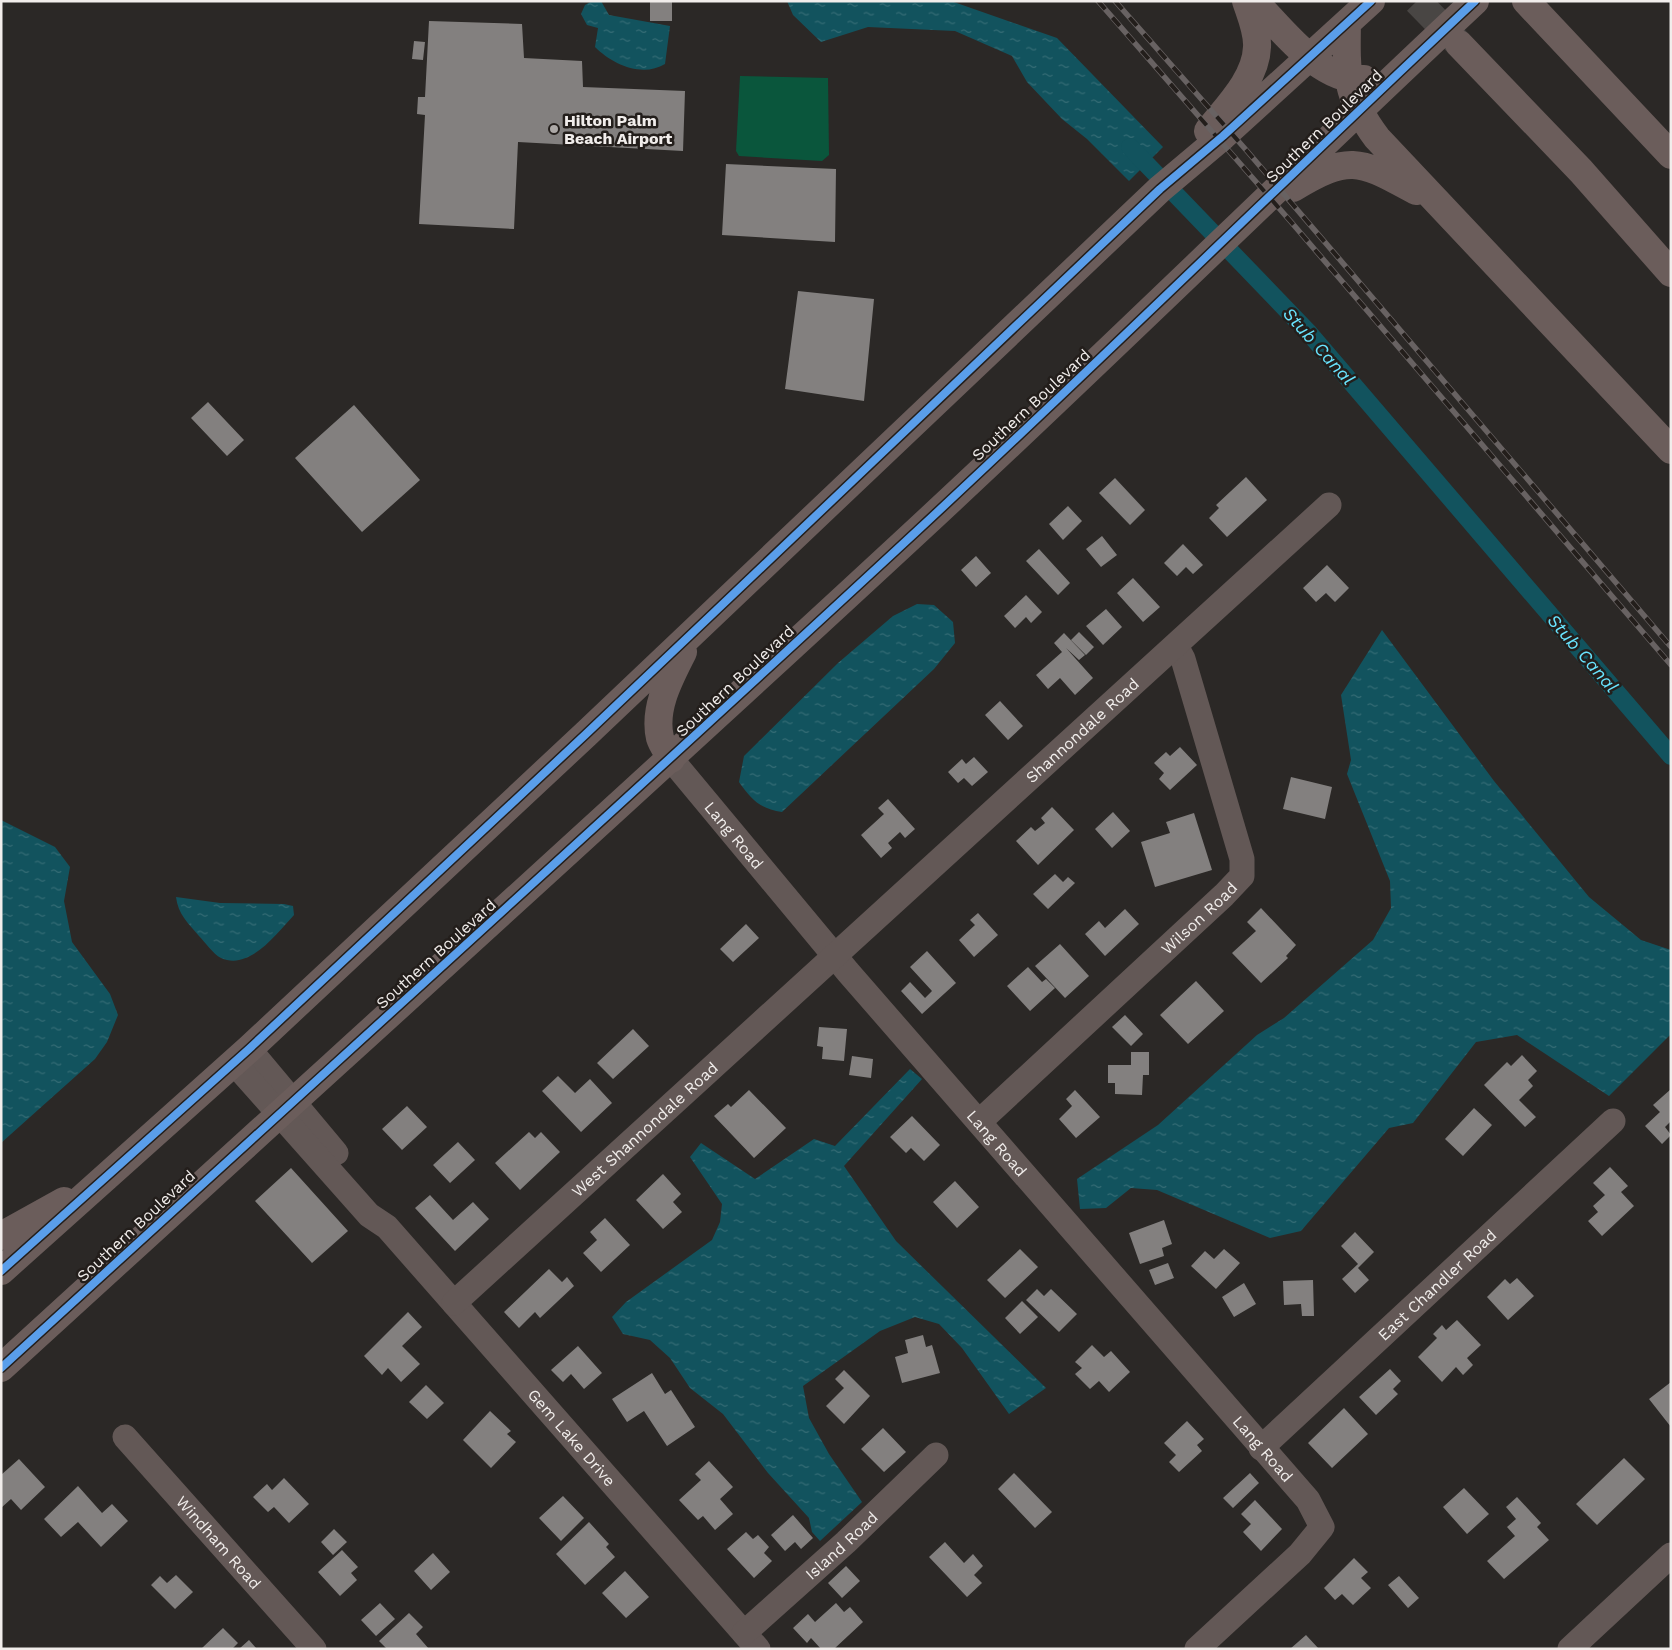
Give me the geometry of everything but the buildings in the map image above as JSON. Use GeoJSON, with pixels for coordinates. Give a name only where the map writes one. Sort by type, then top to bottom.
{"type":"FeatureCollection","features":[{"type":"Feature","properties":{"kind":"highway"},"geometry":{"type":"LineString","coordinates":[[1160,189],[1240,91],[1250,71],[1258,46],[1246,1]]}},
{"type":"Feature","properties":{"kind":"highway"},"geometry":{"type":"LineString","coordinates":[[1254,1],[1309,57],[1325,69],[1348,78],[1361,79],[1398,73]]}},
{"type":"Feature","properties":{"kind":"highway"},"geometry":{"type":"LineString","coordinates":[[1,1271],[241,1056],[693,633],[1160,189],[1370,1]]}},
{"type":"Feature","properties":{"kind":"highway","name":"Southern Boulevard"},"geometry":{"type":"LineString","coordinates":[[1,1368],[671,759],[1173,291],[1254,211],[1320,172],[1358,112],[1475,1]]}},
{"type":"Feature","properties":{"kind":"highway"},"geometry":{"type":"LineString","coordinates":[[1526,1],[1671,155]]}},
{"type":"Feature","properties":{"kind":"highway"},"geometry":{"type":"LineString","coordinates":[[1347,23],[1348,78],[1358,112],[1377,138],[1671,450]]}},
{"type":"Feature","properties":{"kind":"highway"},"geometry":{"type":"LineString","coordinates":[[1459,44],[1575,165],[1671,273]]}},
{"type":"Feature","properties":{"kind":"highway"},"geometry":{"type":"LineString","coordinates":[[1330,157],[1377,170],[1438,202]]}},
{"type":"Feature","properties":{"kind":"highway"},"geometry":{"type":"LineString","coordinates":[[671,759],[660,738],[659,715],[666,686],[693,633]]}},
{"type":"Feature","properties":{"kind":"highway"},"geometry":{"type":"LineString","coordinates":[[1,1236],[111,1174]]}},
{"type":"Feature","properties":{"kind":"street","name":"Shannondale Road"},"geometry":{"type":"LineString","coordinates":[[836,957],[1330,505]]}},
{"type":"Feature","properties":{"kind":"street","name":"Wilson Road"},"geometry":{"type":"LineString","coordinates":[[979,1122],[1224,895],[1242,876],[1242,859],[1182,659],[1176,646]]}},
{"type":"Feature","properties":{"kind":"street","name":"Lang Road"},"geometry":{"type":"LineString","coordinates":[[671,759],[836,957],[1308,1500],[1322,1527],[1300,1554],[1197,1649]]}},
{"type":"Feature","properties":{"kind":"street","name":"West Shannondale Road"},"geometry":{"type":"LineString","coordinates":[[454,1303],[836,957]]}},
{"type":"Feature","properties":{"kind":"street","name":"Gem Lake Drive"},"geometry":{"type":"LineString","coordinates":[[241,1056],[286,1107],[365,1189],[378,1207],[387,1227],[751,1641]]}},
{"type":"Feature","properties":{"kind":"street","name":"East Chandler Road"},"geometry":{"type":"LineString","coordinates":[[1261,1448],[1613,1121]]}},
{"type":"Feature","properties":{"kind":"street","name":"Windham Road"},"geometry":{"type":"LineString","coordinates":[[125,1437],[314,1649]]}},
{"type":"Feature","properties":{"kind":"street","name":"Island Road"},"geometry":{"type":"LineString","coordinates":[[751,1641],[846,1542],[936,1455]]}},
{"type":"Feature","properties":{"kind":"street"},"geometry":{"type":"LineString","coordinates":[[1570,1649],[1671,1554]]}},
{"type":"Feature","properties":{"kind":"green space"},"geometry":{"type":"Polygon","coordinates":[[[740,76],[828,78],[829,155],[822,161],[739,156],[736,151],[740,76]]]}},
{"type":"Feature","properties":{"kind":"water"},"geometry":{"type":"Polygon","coordinates":[[[592,1],[601,1],[609,15],[670,26],[665,64],[647,70],[628,67],[610,59],[595,47],[598,28],[587,25],[581,14],[585,5],[592,1]]]}},
{"type":"Feature","properties":{"kind":"water"},"geometry":{"type":"Polygon","coordinates":[[[787,1],[951,1],[1057,38],[1163,147],[1129,181],[1087,139],[1062,119],[1027,82],[1012,56],[955,31],[868,27],[821,42],[793,15],[787,1]]]}},
{"type":"Feature","properties":{"kind":"water"},"geometry":{"type":"Polygon","coordinates":[[[917,604],[934,605],[953,622],[955,643],[934,669],[782,812],[762,806],[739,782],[744,756],[838,663],[893,616],[917,604]]]}},
{"type":"Feature","properties":{"kind":"water"},"geometry":{"type":"Polygon","coordinates":[[[1382,630],[1494,781],[1589,897],[1641,940],[1671,950],[1671,1034],[1609,1096],[1517,1035],[1476,1042],[1413,1123],[1389,1128],[1301,1231],[1270,1238],[1157,1190],[1131,1188],[1106,1208],[1080,1209],[1077,1179],[1158,1125],[1257,1035],[1284,1018],[1373,940],[1391,908],[1390,881],[1347,774],[1351,760],[1341,695],[1382,630]]]}},
{"type":"Feature","properties":{"kind":"water"},"geometry":{"type":"Polygon","coordinates":[[[1,820],[55,847],[70,867],[64,901],[72,942],[110,994],[118,1015],[107,1042],[95,1059],[1,1143],[1,820]]]}},
{"type":"Feature","properties":{"kind":"water"},"geometry":{"type":"Polygon","coordinates":[[[176,897],[220,903],[284,904],[293,906],[294,915],[262,948],[252,955],[232,961],[221,958],[209,948],[184,918],[176,897]]]}},
{"type":"Feature","properties":{"kind":"water"},"geometry":{"type":"Polygon","coordinates":[[[910,1069],[922,1079],[844,1166],[896,1241],[1046,1388],[1009,1414],[962,1348],[939,1324],[915,1317],[880,1331],[803,1386],[809,1418],[829,1454],[862,1502],[820,1541],[812,1532],[809,1518],[768,1473],[723,1414],[690,1388],[670,1358],[650,1340],[623,1334],[612,1317],[626,1302],[712,1240],[720,1222],[722,1204],[690,1157],[701,1143],[755,1179],[814,1139],[835,1146],[910,1069]]]}},
{"type":"Feature","properties":{"kind":"waterway","name":"Stub Canal"},"geometry":{"type":"LineString","coordinates":[[1130,147],[1309,333],[1671,756]]}},
{"type":"Feature","properties":{"kind":"tunnel"},"geometry":{"type":"LineString","coordinates":[[1417,1],[1459,44]]}},
{"type":"Feature","properties":{"kind":"railway"},"geometry":{"type":"LineString","coordinates":[[1098,1],[1292,223],[1671,665]]}},
{"type":"Feature","properties":{"kind":"railway"},"geometry":{"type":"LineString","coordinates":[[1115,1],[1247,151],[1671,647]]}},
{"type":"Feature","properties":{"kind":"cycle path"},"geometry":{"type":"LineString","coordinates":[[1,1271],[249,1049],[586,734],[1160,189],[1223,136],[1371,1]]}},
{"type":"Feature","properties":{"kind":"cycle path"},"geometry":{"type":"LineString","coordinates":[[1,1368],[918,530],[1475,1]]}},
{"type":"Feature","properties":{"kind":"place","name":"Hilton Palm Beach Airport"},"geometry":{"type":"Point","coordinates":[554,129]}}]}
